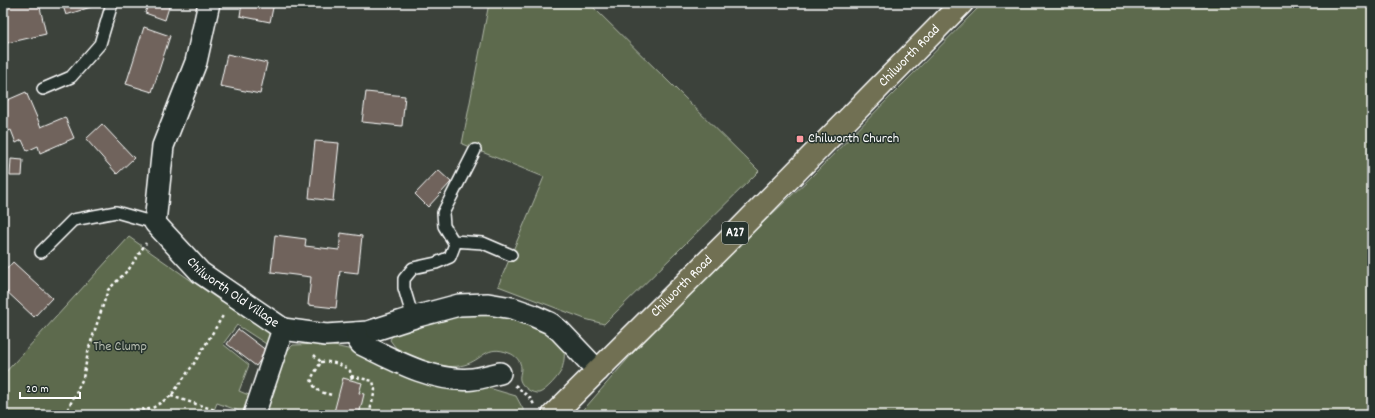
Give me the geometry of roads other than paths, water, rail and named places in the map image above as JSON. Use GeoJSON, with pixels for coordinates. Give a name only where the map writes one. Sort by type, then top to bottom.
{"type":"FeatureCollection","features":[{"type":"Feature","properties":{"kind":"main road","name":"Chilworth Road"},"geometry":{"type":"LineString","coordinates":[[545,412],[598,371],[962,3]]}},
{"type":"Feature","properties":{"kind":"street"},"geometry":{"type":"LineString","coordinates":[[155,223],[163,146],[196,62],[209,3]]}},
{"type":"Feature","properties":{"kind":"street","name":"Chilworth Old Village"},"geometry":{"type":"LineString","coordinates":[[155,223],[201,273],[283,328],[326,335],[368,332],[459,305],[488,304],[512,308],[550,323],[560,331],[598,371]]}},
{"type":"Feature","properties":{"kind":"street"},"geometry":{"type":"LineString","coordinates":[[254,415],[283,328]]}},
{"type":"Feature","properties":{"kind":"street"},"geometry":{"type":"LineString","coordinates":[[357,333],[358,340],[361,344],[392,359],[444,378],[472,379],[500,374]]}},
{"type":"Feature","properties":{"kind":"lane"},"geometry":{"type":"LineString","coordinates":[[43,89],[71,77],[100,44],[111,8],[111,3]]}},
{"type":"Feature","properties":{"kind":"lane"},"geometry":{"type":"LineString","coordinates":[[413,318],[404,288],[404,279],[413,268],[436,263],[450,257],[454,244],[444,226],[443,213],[476,150]]}},
{"type":"Feature","properties":{"kind":"lane"},"geometry":{"type":"LineString","coordinates":[[41,252],[73,220],[116,212],[155,223]]}},
{"type":"Feature","properties":{"kind":"lane"},"geometry":{"type":"LineString","coordinates":[[453,241],[483,243],[511,255]]}},
{"type":"Feature","properties":{"kind":"place","name":"Chilworth Church"},"geometry":{"type":"Point","coordinates":[800,139]}},
{"type":"Feature","properties":{"kind":"park label","name":"The Clump"},"geometry":{"type":"Point","coordinates":[120,347]}}]}
